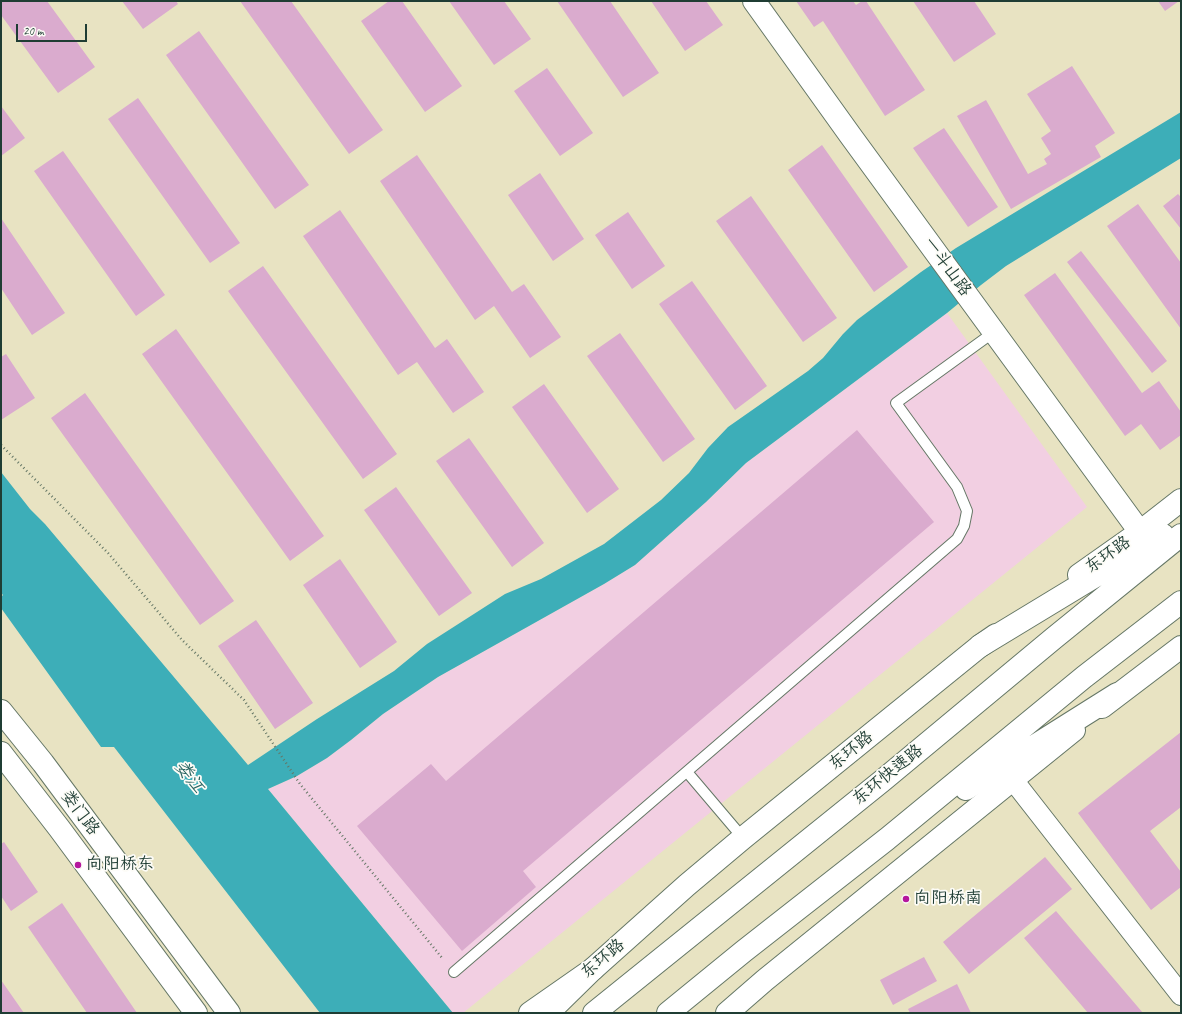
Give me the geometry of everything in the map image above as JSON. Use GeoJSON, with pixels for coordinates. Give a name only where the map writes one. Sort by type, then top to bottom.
{"type":"FeatureCollection","features":[{"type":"Feature","properties":{"kind":"main road","name":"一斗山路"},"geometry":{"type":"LineString","coordinates":[[754,1],[1140,532]]}},
{"type":"Feature","properties":{"kind":"main road","name":"东环路"},"geometry":{"type":"LineString","coordinates":[[530,1013],[593,969],[687,885],[743,838],[980,646],[1140,532],[1181,500]]}},
{"type":"Feature","properties":{"kind":"main road"},"geometry":{"type":"LineString","coordinates":[[980,646],[1181,523]]}},
{"type":"Feature","properties":{"kind":"main road","name":"东环快速路"},"geometry":{"type":"LineString","coordinates":[[594,1013],[882,781],[1181,535]]}},
{"type":"Feature","properties":{"kind":"main road"},"geometry":{"type":"LineString","coordinates":[[668,1013],[744,950],[887,839],[1084,677],[1181,602]]}},
{"type":"Feature","properties":{"kind":"main road"},"geometry":{"type":"LineString","coordinates":[[727,1013],[765,980],[1117,694],[1181,647]]}},
{"type":"Feature","properties":{"kind":"main road"},"geometry":{"type":"LineString","coordinates":[[887,839],[1117,694]]}},
{"type":"Feature","properties":{"kind":"main road","name":"娄门路"},"geometry":{"type":"LineString","coordinates":[[1,711],[43,763],[230,1013]]}},
{"type":"Feature","properties":{"kind":"main road","name":"娄门路"},"geometry":{"type":"LineString","coordinates":[[1,753],[59,828],[196,1013]]}},
{"type":"Feature","properties":{"kind":"main road"},"geometry":{"type":"LineString","coordinates":[[548,1013],[593,969]]}},
{"type":"Feature","properties":{"kind":"street"},"geometry":{"type":"LineString","coordinates":[[1013,780],[1181,995]]}},
{"type":"Feature","properties":{"kind":"lane"},"geometry":{"type":"LineString","coordinates":[[454,972],[957,539],[964,526],[967,511],[957,487],[896,403],[994,332]]}},
{"type":"Feature","properties":{"kind":"lane"},"geometry":{"type":"LineString","coordinates":[[687,772],[743,838]]}},
{"type":"Feature","properties":{"kind":"path"},"geometry":{"type":"LineString","coordinates":[[1,445],[108,553],[182,640],[244,700],[300,784],[454,972]]}},
{"type":"Feature","properties":{"kind":"shaded area"},"geometry":{"type":"Polygon","coordinates":[[[947,313],[1087,507],[463,1013],[453,1013],[268,789],[297,776],[327,758],[383,714],[438,677],[635,565],[706,502],[746,463],[947,313]]]}},
{"type":"Feature","properties":{"kind":"water","name":"娄江"},"geometry":{"type":"Polygon","coordinates":[[[1181,112],[1181,158],[1006,266],[947,313],[746,463],[706,502],[635,565],[438,677],[383,714],[327,758],[297,776],[268,789],[453,1013],[320,1013],[114,747],[101,747],[1,608],[1,597],[3,595],[1,593],[1,472],[30,509],[45,524],[248,765],[317,719],[394,671],[427,644],[505,594],[541,579],[604,544],[661,500],[689,473],[708,448],[728,427],[808,371],[823,358],[857,320],[921,272],[956,248],[1181,112]]]}},
{"type":"Feature","properties":{"kind":"building"},"geometry":{"type":"Polygon","coordinates":[[[1,1],[47,1],[95,67],[58,93],[1,15],[1,1]]]}},
{"type":"Feature","properties":{"kind":"building"},"geometry":{"type":"Polygon","coordinates":[[[122,1],[176,1],[178,4],[143,29],[122,1]]]}},
{"type":"Feature","properties":{"kind":"building"},"geometry":{"type":"Polygon","coordinates":[[[240,1],[291,1],[383,130],[349,154],[240,1]]]}},
{"type":"Feature","properties":{"kind":"building"},"geometry":{"type":"Polygon","coordinates":[[[389,1],[402,1],[462,86],[425,112],[361,21],[389,1]]]}},
{"type":"Feature","properties":{"kind":"building"},"geometry":{"type":"Polygon","coordinates":[[[449,1],[504,1],[531,39],[494,65],[449,1]]]}},
{"type":"Feature","properties":{"kind":"building"},"geometry":{"type":"Polygon","coordinates":[[[557,1],[610,1],[659,73],[623,97],[557,1]]]}},
{"type":"Feature","properties":{"kind":"building"},"geometry":{"type":"Polygon","coordinates":[[[651,1],[706,1],[723,25],[685,51],[651,1]]]}},
{"type":"Feature","properties":{"kind":"building"},"geometry":{"type":"Polygon","coordinates":[[[796,1],[853,1],[856,5],[862,1],[866,1],[925,90],[885,116],[823,21],[814,27],[796,1]]]}},
{"type":"Feature","properties":{"kind":"building"},"geometry":{"type":"Polygon","coordinates":[[[913,1],[974,1],[996,34],[954,62],[913,1]]]}},
{"type":"Feature","properties":{"kind":"building"},"geometry":{"type":"Polygon","coordinates":[[[1158,1],[1179,1],[1165,11],[1158,1]]]}},
{"type":"Feature","properties":{"kind":"building"},"geometry":{"type":"Polygon","coordinates":[[[199,31],[309,185],[275,209],[166,55],[199,31]]]}},
{"type":"Feature","properties":{"kind":"building"},"geometry":{"type":"Polygon","coordinates":[[[1072,66],[1115,133],[1095,146],[1101,157],[1011,209],[957,116],[986,100],[1028,174],[1047,164],[1044,159],[1051,154],[1041,138],[1051,131],[1027,94],[1072,66]]]}},
{"type":"Feature","properties":{"kind":"building"},"geometry":{"type":"Polygon","coordinates":[[[547,68],[593,133],[560,156],[514,91],[547,68]]]}},
{"type":"Feature","properties":{"kind":"building"},"geometry":{"type":"Polygon","coordinates":[[[138,98],[240,243],[210,263],[108,119],[138,98]]]}},
{"type":"Feature","properties":{"kind":"building"},"geometry":{"type":"Polygon","coordinates":[[[1,106],[25,138],[1,156],[1,106]]]}},
{"type":"Feature","properties":{"kind":"building"},"geometry":{"type":"Polygon","coordinates":[[[944,128],[998,207],[968,227],[913,148],[944,128]]]}},
{"type":"Feature","properties":{"kind":"building"},"geometry":{"type":"Polygon","coordinates":[[[822,145],[908,267],[874,292],[788,170],[822,145]]]}},
{"type":"Feature","properties":{"kind":"building"},"geometry":{"type":"Polygon","coordinates":[[[63,151],[165,295],[136,316],[34,171],[63,151]]]}},
{"type":"Feature","properties":{"kind":"building"},"geometry":{"type":"Polygon","coordinates":[[[417,155],[512,292],[524,284],[561,337],[530,358],[494,306],[475,320],[380,181],[417,155]]]}},
{"type":"Feature","properties":{"kind":"building"},"geometry":{"type":"Polygon","coordinates":[[[540,173],[584,239],[553,261],[508,195],[540,173]]]}},
{"type":"Feature","properties":{"kind":"building"},"geometry":{"type":"Polygon","coordinates":[[[1178,194],[1181,197],[1181,229],[1163,206],[1178,194]]]}},
{"type":"Feature","properties":{"kind":"building"},"geometry":{"type":"Polygon","coordinates":[[[751,196],[837,318],[803,342],[716,221],[751,196]]]}},
{"type":"Feature","properties":{"kind":"building"},"geometry":{"type":"Polygon","coordinates":[[[1138,204],[1181,263],[1181,329],[1107,226],[1138,204]]]}},
{"type":"Feature","properties":{"kind":"building"},"geometry":{"type":"Polygon","coordinates":[[[340,210],[435,348],[447,339],[484,392],[453,413],[417,362],[398,375],[303,236],[340,210]]]}},
{"type":"Feature","properties":{"kind":"building"},"geometry":{"type":"Polygon","coordinates":[[[628,212],[665,266],[632,289],[595,235],[628,212]]]}},
{"type":"Feature","properties":{"kind":"building"},"geometry":{"type":"Polygon","coordinates":[[[1,218],[65,313],[32,335],[1,288],[1,218]]]}},
{"type":"Feature","properties":{"kind":"building"},"geometry":{"type":"Polygon","coordinates":[[[1081,251],[1167,361],[1152,373],[1067,262],[1081,251]]]}},
{"type":"Feature","properties":{"kind":"building"},"geometry":{"type":"Polygon","coordinates":[[[263,266],[397,454],[363,479],[228,291],[263,266]]]}},
{"type":"Feature","properties":{"kind":"building"},"geometry":{"type":"Polygon","coordinates":[[[1055,273],[1142,393],[1159,381],[1181,412],[1181,435],[1160,450],[1141,424],[1125,436],[1024,295],[1055,273]]]}},
{"type":"Feature","properties":{"kind":"building"},"geometry":{"type":"Polygon","coordinates":[[[692,281],[767,386],[735,410],[659,304],[692,281]]]}},
{"type":"Feature","properties":{"kind":"building"},"geometry":{"type":"Polygon","coordinates":[[[176,329],[324,536],[290,561],[142,354],[176,329]]]}},
{"type":"Feature","properties":{"kind":"building"},"geometry":{"type":"Polygon","coordinates":[[[620,333],[695,439],[663,462],[587,356],[620,333]]]}},
{"type":"Feature","properties":{"kind":"building"},"geometry":{"type":"Polygon","coordinates":[[[6,354],[35,398],[1,420],[1,357],[6,354]]]}},
{"type":"Feature","properties":{"kind":"building"},"geometry":{"type":"Polygon","coordinates":[[[544,384],[619,489],[587,513],[512,407],[544,384]]]}},
{"type":"Feature","properties":{"kind":"building"},"geometry":{"type":"Polygon","coordinates":[[[85,393],[234,601],[200,625],[51,418],[85,393]]]}},
{"type":"Feature","properties":{"kind":"building"},"geometry":{"type":"Polygon","coordinates":[[[857,430],[934,522],[523,871],[536,887],[462,951],[357,826],[431,764],[446,781],[857,430]]]}},
{"type":"Feature","properties":{"kind":"building"},"geometry":{"type":"Polygon","coordinates":[[[469,438],[544,543],[512,567],[436,461],[469,438]]]}},
{"type":"Feature","properties":{"kind":"building"},"geometry":{"type":"Polygon","coordinates":[[[396,487],[472,593],[439,616],[364,510],[396,487]]]}},
{"type":"Feature","properties":{"kind":"building"},"geometry":{"type":"Polygon","coordinates":[[[340,559],[397,642],[360,668],[303,585],[340,559]]]}},
{"type":"Feature","properties":{"kind":"building"},"geometry":{"type":"Polygon","coordinates":[[[256,620],[313,703],[275,729],[218,646],[256,620]]]}},
{"type":"Feature","properties":{"kind":"building"},"geometry":{"type":"Polygon","coordinates":[[[1181,732],[1181,807],[1150,831],[1181,872],[1181,887],[1151,910],[1078,813],[1181,732]]]}},
{"type":"Feature","properties":{"kind":"building"},"geometry":{"type":"Polygon","coordinates":[[[4,842],[38,892],[11,911],[1,896],[1,844],[4,842]]]}},
{"type":"Feature","properties":{"kind":"building"},"geometry":{"type":"Polygon","coordinates":[[[1045,857],[1072,889],[969,974],[943,942],[1045,857]]]}},
{"type":"Feature","properties":{"kind":"building"},"geometry":{"type":"Polygon","coordinates":[[[62,903],[137,1013],[87,1013],[28,927],[62,903]]]}},
{"type":"Feature","properties":{"kind":"building"},"geometry":{"type":"Polygon","coordinates":[[[1056,911],[1143,1013],[1088,1013],[1024,938],[1056,911]]]}},
{"type":"Feature","properties":{"kind":"building"},"geometry":{"type":"Polygon","coordinates":[[[924,957],[937,981],[893,1005],[880,980],[924,957]]]}},
{"type":"Feature","properties":{"kind":"building"},"geometry":{"type":"Polygon","coordinates":[[[1,980],[24,1013],[1,1013],[1,980]]]}},
{"type":"Feature","properties":{"kind":"building"},"geometry":{"type":"Polygon","coordinates":[[[957,984],[971,1013],[910,1013],[908,1009],[957,984]]]}},
{"type":"Feature","properties":{"kind":"place","name":"向阳桥东"},"geometry":{"type":"Point","coordinates":[78,865]}},
{"type":"Feature","properties":{"kind":"place","name":"向阳桥南"},"geometry":{"type":"Point","coordinates":[906,899]}}]}
